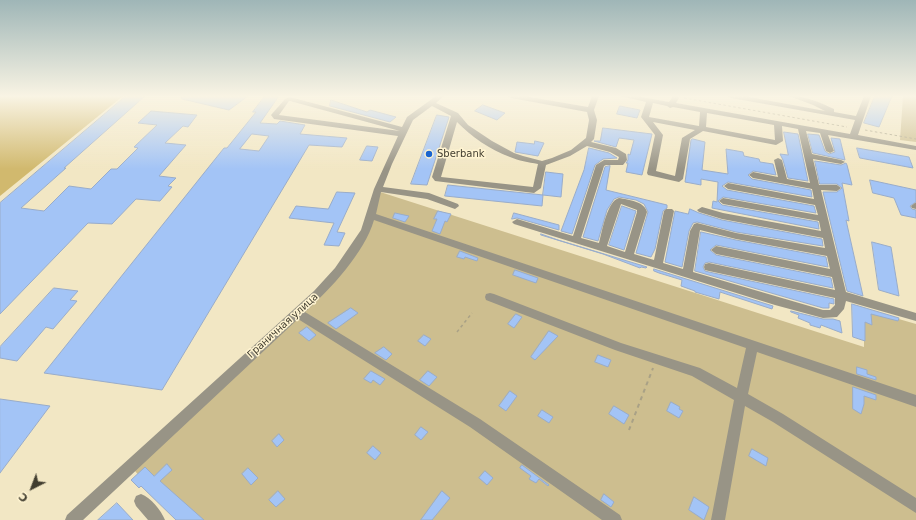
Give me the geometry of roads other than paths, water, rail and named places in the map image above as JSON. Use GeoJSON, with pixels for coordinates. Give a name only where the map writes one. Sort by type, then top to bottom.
{"type":"FeatureCollection","features":[{"type":"Feature","properties":{"kind":"street"},"geometry":{"type":"LineString","coordinates":[[304,120],[403,132]]}},
{"type":"Feature","properties":{"kind":"street"},"geometry":{"type":"LineString","coordinates":[[363,120],[403,132]]}},
{"type":"Feature","properties":{"kind":"street","name":"Граничная улица"},"geometry":{"type":"LineString","coordinates":[[72,520],[318,294],[339,271],[366,231],[378,189],[409,120]]}},
{"type":"Feature","properties":{"kind":"street"},"geometry":{"type":"LineString","coordinates":[[453,120],[436,177],[438,179],[534,190],[537,188],[542,163]]}},
{"type":"Feature","properties":{"kind":"street"},"geometry":{"type":"LineString","coordinates":[[459,120],[463,126],[498,148],[512,155],[542,163],[556,160],[576,150],[590,140],[593,120]]}},
{"type":"Feature","properties":{"kind":"street"},"geometry":{"type":"LineString","coordinates":[[648,120],[659,135],[650,173],[679,178],[686,138],[702,129]]}},
{"type":"Feature","properties":{"kind":"street"},"geometry":{"type":"LineString","coordinates":[[654,120],[776,143],[779,141],[778,124]]}},
{"type":"Feature","properties":{"kind":"street"},"geometry":{"type":"LineString","coordinates":[[702,129],[703,120]]}},
{"type":"Feature","properties":{"kind":"street"},"geometry":{"type":"LineString","coordinates":[[757,120],[916,148]]}},
{"type":"Feature","properties":{"kind":"street"},"geometry":{"type":"LineString","coordinates":[[853,138],[859,120]]}},
{"type":"Feature","properties":{"kind":"street"},"geometry":{"type":"LineString","coordinates":[[517,222],[687,274],[829,315],[835,313],[840,306],[841,295],[802,129]]}},
{"type":"Feature","properties":{"kind":"street"},"geometry":{"type":"LineString","coordinates":[[824,133],[830,151]]}},
{"type":"Feature","properties":{"kind":"street"},"geometry":{"type":"LineString","coordinates":[[576,240],[600,164],[604,162],[620,163],[624,160],[622,154],[618,151],[586,143]]}},
{"type":"Feature","properties":{"kind":"street"},"geometry":{"type":"LineString","coordinates":[[808,156],[841,162]]}},
{"type":"Feature","properties":{"kind":"street"},"geometry":{"type":"LineString","coordinates":[[778,160],[783,181]]}},
{"type":"Feature","properties":{"kind":"street"},"geometry":{"type":"LineString","coordinates":[[753,175],[783,181],[837,188]]}},
{"type":"Feature","properties":{"kind":"street"},"geometry":{"type":"LineString","coordinates":[[728,186],[819,203]]}},
{"type":"Feature","properties":{"kind":"street"},"geometry":{"type":"LineString","coordinates":[[378,189],[429,196],[455,206]]}},
{"type":"Feature","properties":{"kind":"street"},"geometry":{"type":"LineString","coordinates":[[602,248],[615,204],[619,201],[636,205],[641,208],[642,212],[629,256]]}},
{"type":"Feature","properties":{"kind":"street"},"geometry":{"type":"LineString","coordinates":[[723,201],[823,219]]}},
{"type":"Feature","properties":{"kind":"street"},"geometry":{"type":"LineString","coordinates":[[702,210],[717,215],[827,235]]}},
{"type":"Feature","properties":{"kind":"street"},"geometry":{"type":"LineString","coordinates":[[658,265],[669,211]]}},
{"type":"Feature","properties":{"kind":"street"},"geometry":{"type":"LineString","coordinates":[[370,215],[916,401]]}},
{"type":"Feature","properties":{"kind":"street"},"geometry":{"type":"LineString","coordinates":[[687,274],[697,226],[736,236],[831,253]]}},
{"type":"Feature","properties":{"kind":"street"},"geometry":{"type":"LineString","coordinates":[[716,250],[836,274]]}},
{"type":"Feature","properties":{"kind":"street"},"geometry":{"type":"LineString","coordinates":[[709,267],[841,295],[916,317]]}},
{"type":"Feature","properties":{"kind":"street"},"geometry":{"type":"LineString","coordinates":[[490,297],[619,347],[689,369],[741,397],[796,430],[916,506]]}},
{"type":"Feature","properties":{"kind":"street"},"geometry":{"type":"LineString","coordinates":[[297,313],[475,423],[615,520]]}},
{"type":"Feature","properties":{"kind":"street"},"geometry":{"type":"LineString","coordinates":[[718,520],[741,397],[753,345]]}},
{"type":"Feature","properties":{"kind":"street"},"geometry":{"type":"LineString","coordinates":[[141,501],[158,520]]}},
{"type":"Feature","properties":{"kind":"place","name":"Sberbank"},"geometry":{"type":"Point","coordinates":[429,154]}}]}
